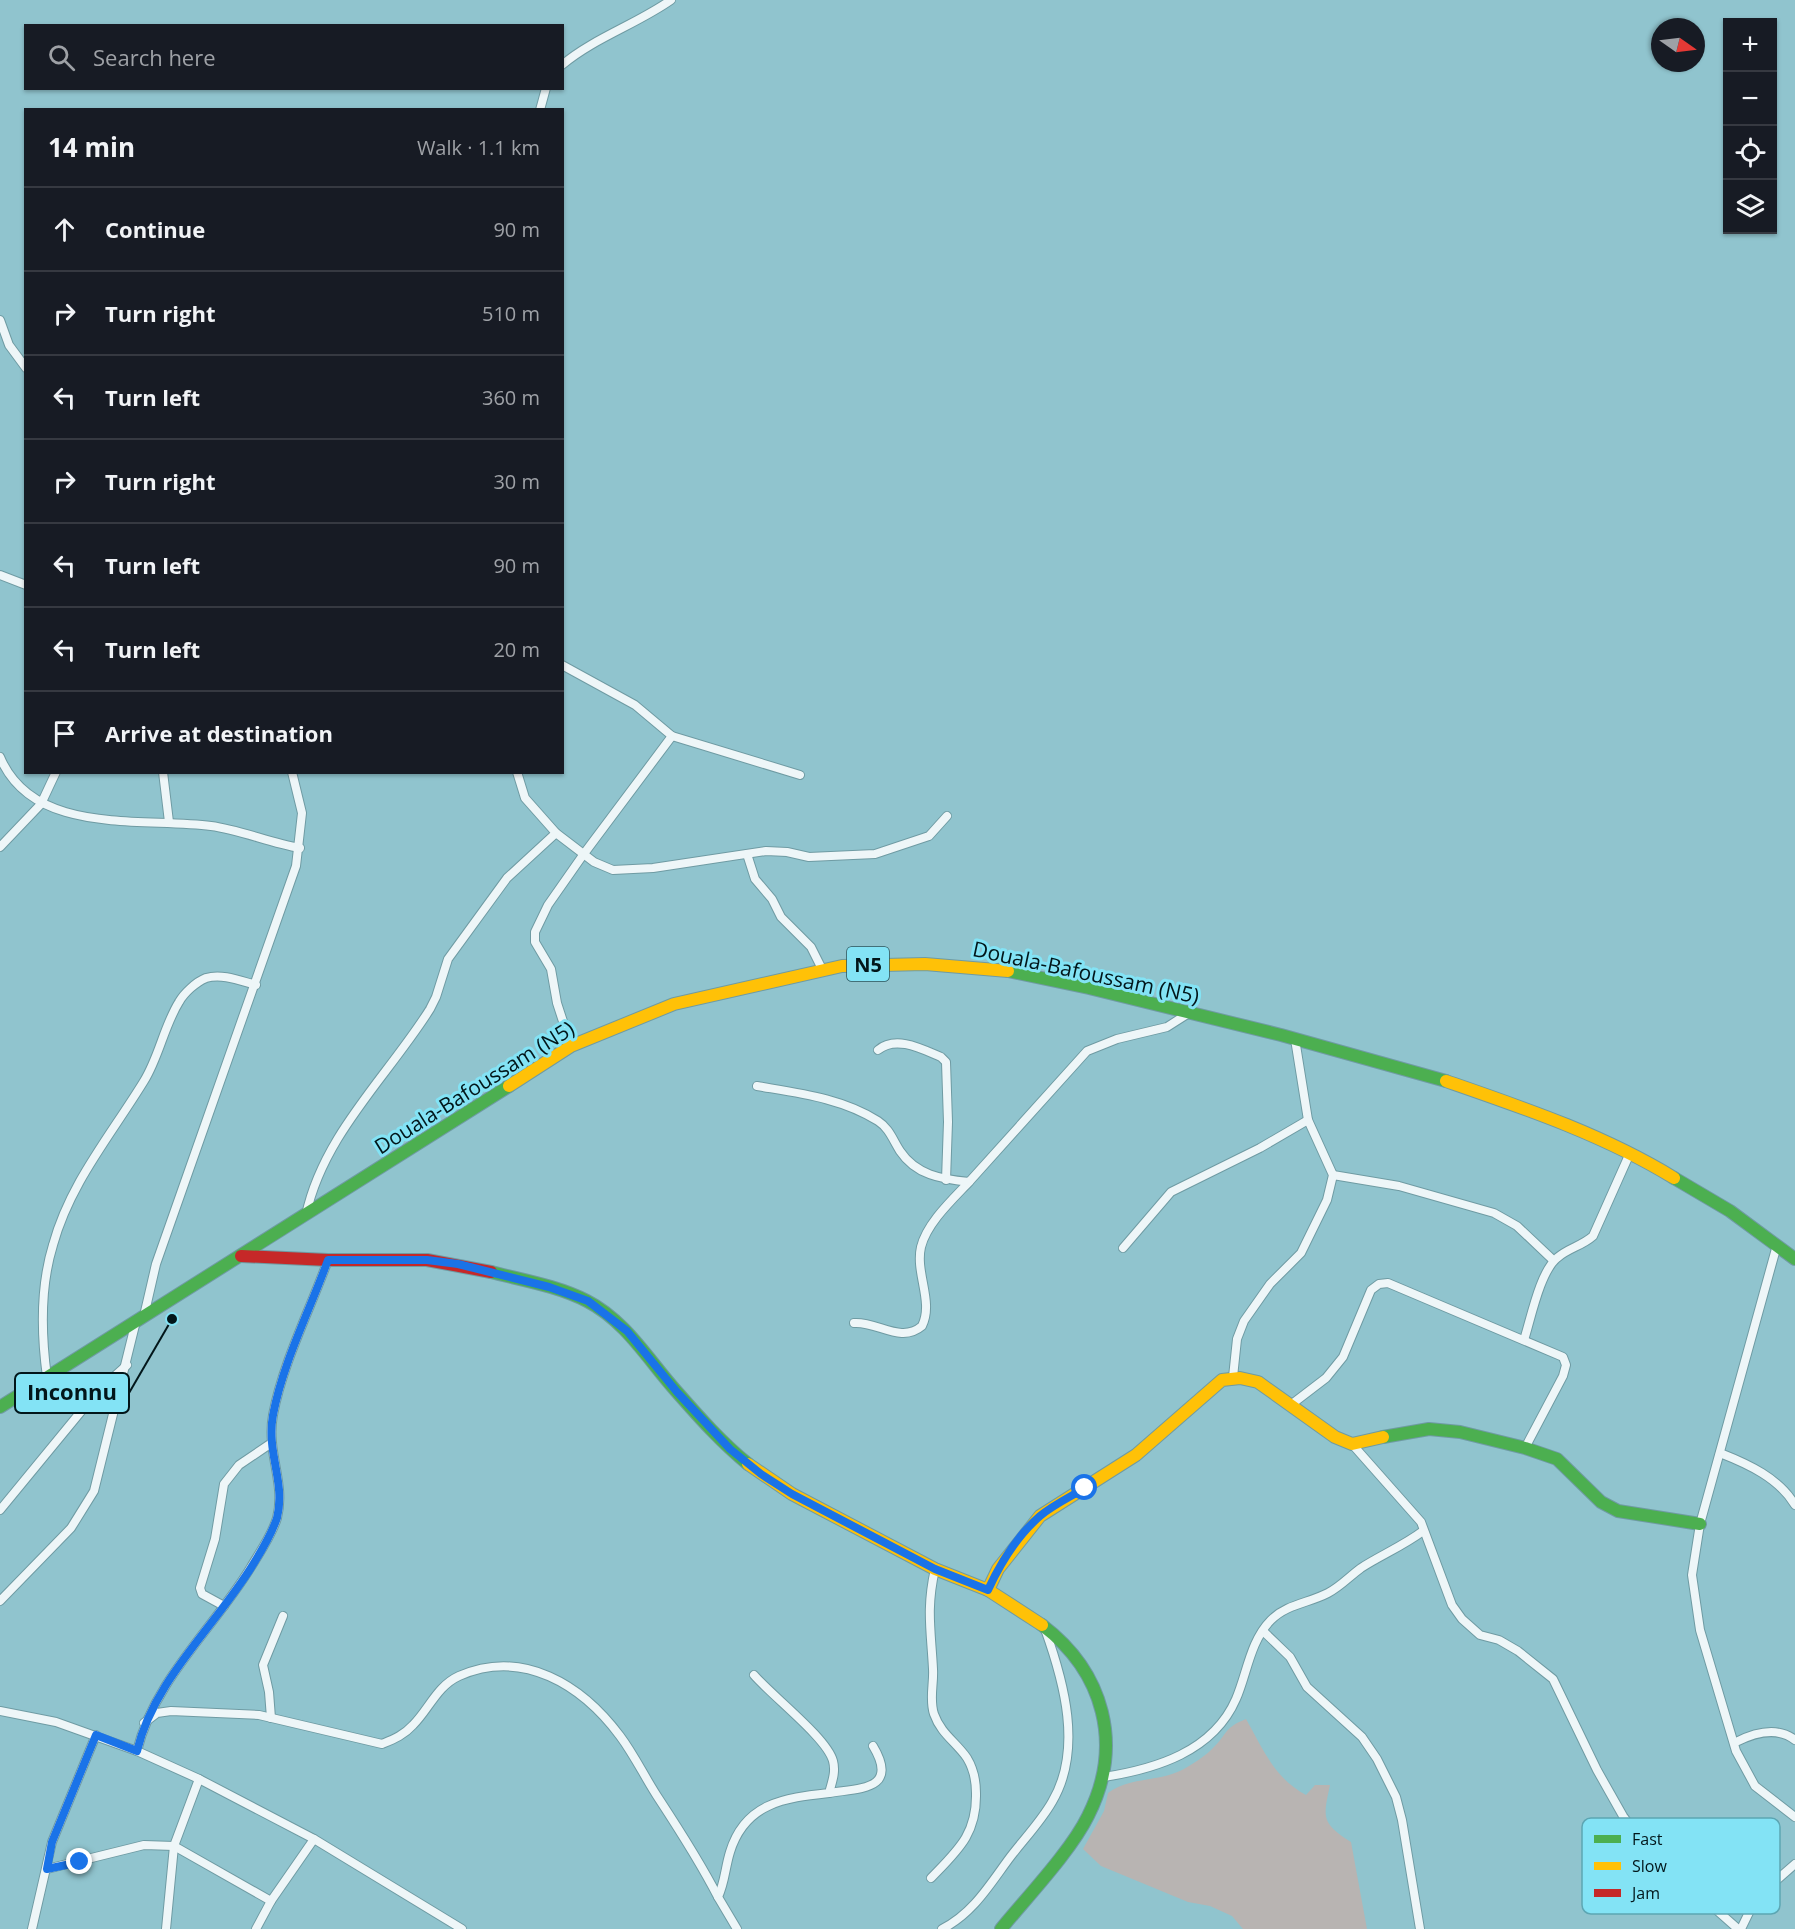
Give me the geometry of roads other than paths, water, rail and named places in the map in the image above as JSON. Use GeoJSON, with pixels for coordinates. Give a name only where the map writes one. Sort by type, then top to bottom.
{"type":"FeatureCollection","features":[{"type":"Feature","properties":{"kind":"main road","name":"Douala-Bafoussam (N5)"},"geometry":{"type":"LineString","coordinates":[[0,1407],[572,1046],[674,1004],[822,969],[868,964],[976,967],[1111,993],[1405,1069],[1499,1100],[1631,1153],[1683,1180],[1777,1244],[1795,1259]]}},
{"type":"Feature","properties":{"kind":"main road"},"geometry":{"type":"LineString","coordinates":[[240,1256],[328,1260],[427,1260],[458,1264],[549,1287],[588,1301],[627,1331],[677,1392],[730,1449],[761,1474],[792,1494],[935,1569],[988,1590],[1044,1626],[1081,1662],[1094,1684],[1102,1710],[1105,1740],[1104,1777],[1088,1817],[1074,1838],[1002,1929]]}},
{"type":"Feature","properties":{"kind":"main road"},"geometry":{"type":"LineString","coordinates":[[988,1590],[998,1569],[1040,1516],[1136,1455],[1222,1380],[1233,1377],[1245,1377],[1258,1383],[1292,1404],[1335,1437],[1352,1444],[1389,1434],[1430,1429],[1460,1432],[1525,1448],[1557,1459],[1601,1502],[1618,1511],[1700,1524]]}},
{"type":"Feature","properties":{"kind":"street"},"geometry":{"type":"LineString","coordinates":[[564,63],[573,56],[646,17],[671,0]]}},
{"type":"Feature","properties":{"kind":"street"},"geometry":{"type":"LineString","coordinates":[[541,108],[545,90]]}},
{"type":"Feature","properties":{"kind":"street"},"geometry":{"type":"LineString","coordinates":[[0,320],[9,345],[24,365]]}},
{"type":"Feature","properties":{"kind":"street"},"geometry":{"type":"LineString","coordinates":[[0,575],[24,584]]}},
{"type":"Feature","properties":{"kind":"street"},"geometry":{"type":"LineString","coordinates":[[564,666],[635,705],[672,736],[800,774]]}},
{"type":"Feature","properties":{"kind":"street"},"geometry":{"type":"LineString","coordinates":[[572,1046],[557,1004],[551,969],[535,942],[535,932],[548,905],[672,736]]}},
{"type":"Feature","properties":{"kind":"street"},"geometry":{"type":"LineString","coordinates":[[0,757],[20,788],[41,804],[69,814],[214,826],[300,848]]}},
{"type":"Feature","properties":{"kind":"street"},"geometry":{"type":"LineString","coordinates":[[0,847],[41,804],[55,774]]}},
{"type":"Feature","properties":{"kind":"street"},"geometry":{"type":"LineString","coordinates":[[163,774],[169,822]]}},
{"type":"Feature","properties":{"kind":"street"},"geometry":{"type":"LineString","coordinates":[[0,1601],[71,1528],[94,1491],[127,1365],[160,1253],[291,884],[300,848],[302,813],[292,774]]}},
{"type":"Feature","properties":{"kind":"street"},"geometry":{"type":"LineString","coordinates":[[518,774],[525,798],[556,833],[583,855],[603,867],[625,870],[747,854],[787,852],[808,857],[875,854],[929,836],[947,816]]}},
{"type":"Feature","properties":{"kind":"street"},"geometry":{"type":"LineString","coordinates":[[306,1215],[323,1166],[374,1083],[429,1009],[436,997],[448,958],[507,878],[556,833]]}},
{"type":"Feature","properties":{"kind":"street"},"geometry":{"type":"LineString","coordinates":[[747,854],[755,879],[772,899],[781,917],[811,946],[822,969]]}},
{"type":"Feature","properties":{"kind":"street"},"geometry":{"type":"LineString","coordinates":[[47,1377],[42,1332],[46,1279],[52,1246],[82,1176],[144,1080],[179,1002],[189,990],[206,978],[220,977],[256,985]]}},
{"type":"Feature","properties":{"kind":"street"},"geometry":{"type":"LineString","coordinates":[[854,1323],[872,1323],[899,1334],[922,1326],[925,1317],[921,1249],[939,1216],[1088,1052],[1117,1040],[1167,1027],[1189,1013]]}},
{"type":"Feature","properties":{"kind":"street"},"geometry":{"type":"LineString","coordinates":[[1233,1377],[1237,1339],[1244,1322],[1270,1284],[1301,1253],[1327,1200],[1333,1175],[1308,1120],[1294,1039]]}},
{"type":"Feature","properties":{"kind":"street"},"geometry":{"type":"LineString","coordinates":[[878,1050],[889,1043],[898,1043],[941,1057],[946,1062],[948,1136],[946,1180]]}},
{"type":"Feature","properties":{"kind":"street"},"geometry":{"type":"LineString","coordinates":[[758,1086],[827,1099],[858,1111],[879,1122],[909,1163],[930,1176],[969,1182]]}},
{"type":"Feature","properties":{"kind":"street"},"geometry":{"type":"LineString","coordinates":[[1123,1248],[1171,1192],[1260,1148],[1308,1120]]}},
{"type":"Feature","properties":{"kind":"street"},"geometry":{"type":"LineString","coordinates":[[1524,1340],[1547,1271],[1553,1260],[1566,1250],[1586,1242],[1593,1236],[1631,1153]]}},
{"type":"Feature","properties":{"kind":"street"},"geometry":{"type":"LineString","coordinates":[[1333,1175],[1400,1186],[1494,1213],[1517,1226],[1553,1260]]}},
{"type":"Feature","properties":{"kind":"street"},"geometry":{"type":"LineString","coordinates":[[1777,1244],[1700,1524],[1693,1558],[1693,1596],[1710,1667],[1724,1716],[1736,1742],[1736,1751],[1755,1786],[1795,1817]]}},
{"type":"Feature","properties":{"kind":"street"},"geometry":{"type":"LineString","coordinates":[[137,1751],[144,1723],[175,1670],[224,1606],[261,1551],[276,1519],[280,1484],[270,1444],[273,1414],[283,1380],[328,1260]]}},
{"type":"Feature","properties":{"kind":"street"},"geometry":{"type":"LineString","coordinates":[[1292,1404],[1326,1378],[1343,1357],[1367,1298],[1379,1284],[1388,1283],[1563,1357],[1566,1365],[1563,1376],[1525,1448]]}},
{"type":"Feature","properties":{"kind":"street"},"geometry":{"type":"LineString","coordinates":[[0,1510],[97,1392],[127,1365]]}},
{"type":"Feature","properties":{"kind":"street"},"geometry":{"type":"LineString","coordinates":[[224,1606],[202,1594],[200,1588],[215,1539],[221,1492],[227,1479],[238,1465],[270,1444]]}},
{"type":"Feature","properties":{"kind":"street"},"geometry":{"type":"LineString","coordinates":[[1352,1444],[1412,1510],[1423,1531],[1452,1605],[1462,1619],[1473,1630],[1499,1640],[1518,1651],[1553,1679],[1597,1770],[1627,1818]]}},
{"type":"Feature","properties":{"kind":"street"},"geometry":{"type":"LineString","coordinates":[[1720,1453],[1774,1481],[1783,1488],[1795,1505]]}},
{"type":"Feature","properties":{"kind":"street"},"geometry":{"type":"LineString","coordinates":[[1104,1777],[1131,1773],[1167,1763],[1205,1738],[1228,1713],[1263,1631],[1280,1613],[1328,1593],[1359,1569],[1406,1545],[1423,1531]]}},
{"type":"Feature","properties":{"kind":"street"},"geometry":{"type":"LineString","coordinates":[[932,1878],[967,1837],[975,1820],[976,1806],[972,1768],[964,1754],[939,1725],[932,1703],[933,1671],[928,1606],[935,1569]]}},
{"type":"Feature","properties":{"kind":"street"},"geometry":{"type":"LineString","coordinates":[[271,1718],[269,1692],[263,1665],[283,1616]]}},
{"type":"Feature","properties":{"kind":"street"},"geometry":{"type":"LineString","coordinates":[[942,1929],[961,1918],[982,1895],[1046,1811],[1059,1788],[1066,1755],[1067,1717],[1061,1676],[1044,1626]]}},
{"type":"Feature","properties":{"kind":"street"},"geometry":{"type":"LineString","coordinates":[[1263,1631],[1290,1657],[1307,1687],[1362,1737],[1377,1759],[1396,1797],[1402,1820],[1420,1929]]}},
{"type":"Feature","properties":{"kind":"street"},"geometry":{"type":"LineString","coordinates":[[144,1723],[157,1713],[171,1711],[259,1715],[382,1744],[406,1732],[444,1684],[460,1676],[508,1665],[550,1674],[599,1712],[620,1736],[696,1854],[737,1929]]}},
{"type":"Feature","properties":{"kind":"street"},"geometry":{"type":"LineString","coordinates":[[754,1675],[815,1732],[826,1747],[834,1768],[830,1793]]}},
{"type":"Feature","properties":{"kind":"street"},"geometry":{"type":"LineString","coordinates":[[0,1712],[56,1722],[96,1735],[199,1779],[314,1839],[460,1928]]}},
{"type":"Feature","properties":{"kind":"street"},"geometry":{"type":"LineString","coordinates":[[1736,1742],[1758,1732],[1771,1732],[1789,1736],[1795,1740]]}},
{"type":"Feature","properties":{"kind":"street"},"geometry":{"type":"LineString","coordinates":[[32,1929],[52,1842],[96,1735]]}},
{"type":"Feature","properties":{"kind":"street"},"geometry":{"type":"LineString","coordinates":[[718,1897],[724,1884],[726,1866],[737,1833],[747,1819],[780,1801],[830,1793],[854,1792],[872,1786],[878,1778],[881,1763],[873,1746]]}},
{"type":"Feature","properties":{"kind":"street"},"geometry":{"type":"LineString","coordinates":[[166,1929],[174,1846],[199,1779]]}},
{"type":"Feature","properties":{"kind":"street"},"geometry":{"type":"LineString","coordinates":[[256,1929],[271,1901],[314,1839]]}},
{"type":"Feature","properties":{"kind":"street"},"geometry":{"type":"LineString","coordinates":[[47,1869],[144,1845],[174,1846],[271,1901]]}},
{"type":"Feature","properties":{"kind":"street"},"geometry":{"type":"LineString","coordinates":[[1780,1877],[1795,1864]]}},
{"type":"Feature","properties":{"kind":"street"},"geometry":{"type":"LineString","coordinates":[[1722,1914],[1740,1929],[1748,1914]]}},
{"type":"Feature","properties":{"kind":"place","name":"Inconnu"},"geometry":{"type":"Point","coordinates":[172,1319]}}]}
